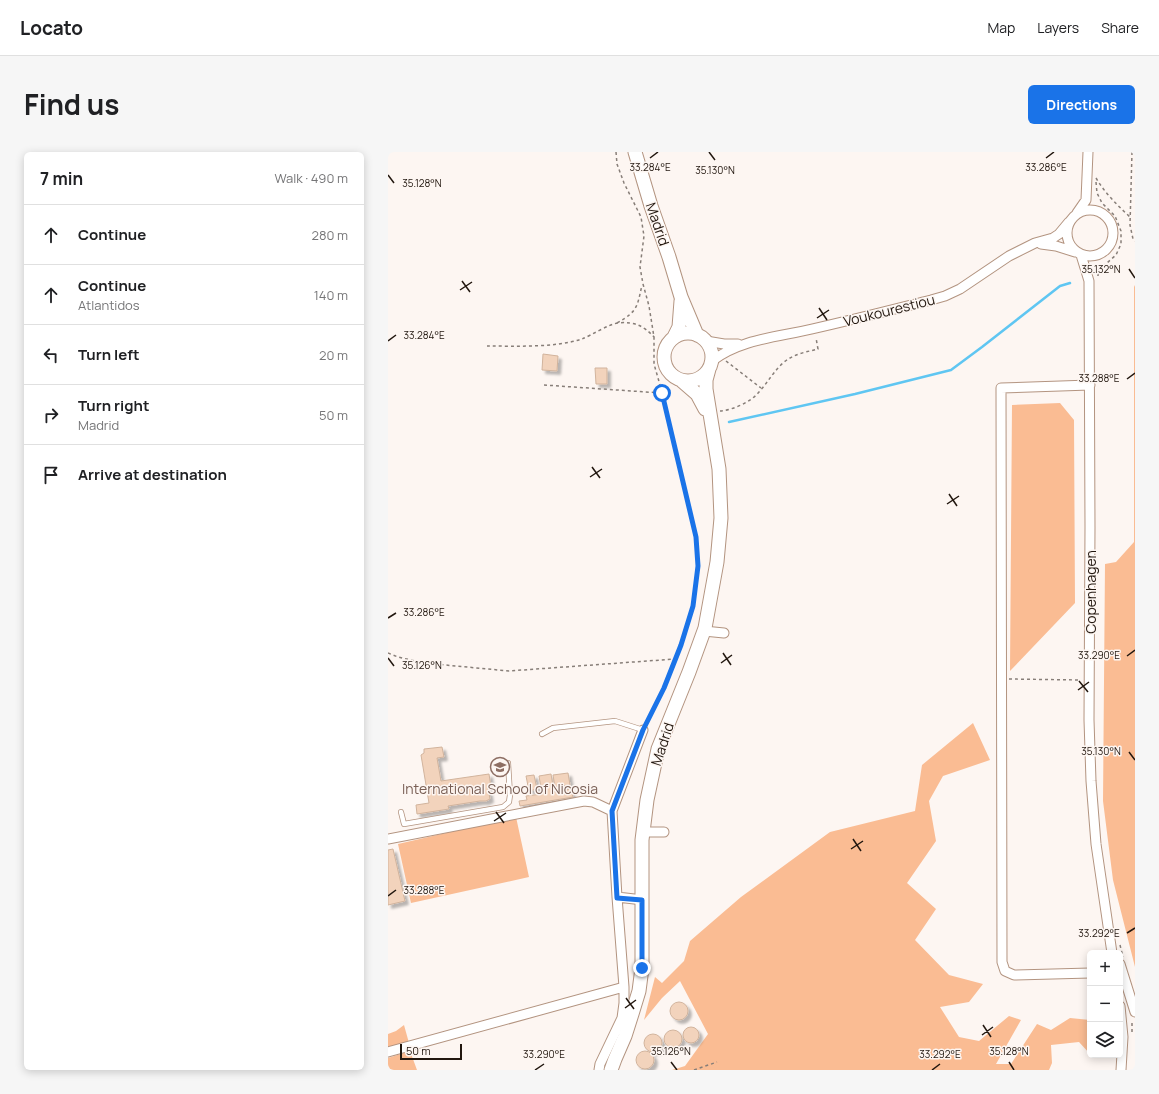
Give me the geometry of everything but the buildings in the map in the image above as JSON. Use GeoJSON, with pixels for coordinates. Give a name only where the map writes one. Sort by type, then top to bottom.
{"type":"FeatureCollection","features":[{"type":"Feature","properties":{"kind":"street","name":"Madrid"},"geometry":{"type":"LineString","coordinates":[[635,152],[681,297],[701,338]]}},
{"type":"Feature","properties":{"kind":"street"},"geometry":{"type":"LineString","coordinates":[[1078,254],[1071,248],[1066,235],[1069,222],[1086,200],[1088,152]]}},
{"type":"Feature","properties":{"kind":"street"},"geometry":{"type":"LineString","coordinates":[[1035,244],[1056,246],[1088,257],[1096,256],[1104,252],[1109,247],[1112,239],[1113,231],[1111,223],[1099,212],[1087,210],[1076,214]]}},
{"type":"Feature","properties":{"kind":"street","name":"Voukourestiou"},"geometry":{"type":"LineString","coordinates":[[710,365],[720,354],[745,344],[814,329],[945,296],[965,286],[1009,256],[1035,244],[1053,238],[1059,234],[1069,222]]}},
{"type":"Feature","properties":{"kind":"street","name":"Copenhagen"},"geometry":{"type":"LineString","coordinates":[[1078,254],[1089,281],[1090,774],[1096,844],[1112,950]]}},
{"type":"Feature","properties":{"kind":"street","name":"Madrid"},"geometry":{"type":"LineString","coordinates":[[674,337],[679,327],[681,297]]}},
{"type":"Feature","properties":{"kind":"street"},"geometry":{"type":"LineString","coordinates":[[701,338],[709,345],[712,353],[710,365],[704,375],[698,379],[682,381],[669,372],[663,357],[665,349],[674,337],[689,333],[724,344],[745,344]]}},
{"type":"Feature","properties":{"kind":"street","name":"Madrid"},"geometry":{"type":"LineString","coordinates":[[611,1070],[614,1059],[625,1036],[639,991],[642,968],[642,832],[647,800],[658,749],[704,631],[717,562],[721,518],[719,469],[715,441],[715,416],[706,388],[706,380],[710,365]]}},
{"type":"Feature","properties":{"kind":"street","name":"Madrid"},"geometry":{"type":"LineString","coordinates":[[682,381],[697,394],[715,416]]}},
{"type":"Feature","properties":{"kind":"street"},"geometry":{"type":"LineString","coordinates":[[1087,973],[1014,975],[1005,971],[1002,962],[1001,388],[1090,385]]}},
{"type":"Feature","properties":{"kind":"street"},"geometry":{"type":"LineString","coordinates":[[704,631],[724,633]]}},
{"type":"Feature","properties":{"kind":"street"},"geometry":{"type":"LineString","coordinates":[[599,1070],[600,1064],[622,1018],[624,1003],[612,811],[643,730]]}},
{"type":"Feature","properties":{"kind":"street"},"geometry":{"type":"LineString","coordinates":[[388,839],[584,801],[593,802],[612,811]]}},
{"type":"Feature","properties":{"kind":"street"},"geometry":{"type":"LineString","coordinates":[[642,832],[664,832]]}},
{"type":"Feature","properties":{"kind":"street"},"geometry":{"type":"LineString","coordinates":[[617,898],[642,900]]}},
{"type":"Feature","properties":{"kind":"street"},"geometry":{"type":"LineString","coordinates":[[1106,909],[1118,950]]}},
{"type":"Feature","properties":{"kind":"street"},"geometry":{"type":"LineString","coordinates":[[1123,966],[1135,1012]]}},
{"type":"Feature","properties":{"kind":"street"},"geometry":{"type":"LineString","coordinates":[[388,1052],[624,987]]}},
{"type":"Feature","properties":{"kind":"street"},"geometry":{"type":"LineString","coordinates":[[1121,1070],[1123,1037],[1122,1022]]}},
{"type":"Feature","properties":{"kind":"lane"},"geometry":{"type":"LineString","coordinates":[[542,734],[553,728],[615,721],[643,730]]}},
{"type":"Feature","properties":{"kind":"lane"},"geometry":{"type":"LineString","coordinates":[[401,812],[404,824],[503,807],[509,802],[510,795],[508,763]]}},
{"type":"Feature","properties":{"kind":"path"},"geometry":{"type":"LineString","coordinates":[[616,152],[617,164],[641,217],[644,236],[640,267],[654,337],[654,364],[696,537],[698,566],[693,606],[681,645],[664,688],[643,730]]}},
{"type":"Feature","properties":{"kind":"path"},"geometry":{"type":"LineString","coordinates":[[1132,152],[1130,224],[1133,239],[1135,241]]}},
{"type":"Feature","properties":{"kind":"path"},"geometry":{"type":"LineString","coordinates":[[1098,285],[1098,271],[1116,255],[1121,244],[1121,231],[1115,216],[1102,203],[1097,193],[1096,178],[1102,188],[1115,203],[1131,218]]}},
{"type":"Feature","properties":{"kind":"path"},"geometry":{"type":"LineString","coordinates":[[487,346],[524,346],[564,343],[582,338],[618,323],[630,316],[637,307],[643,284]]}},
{"type":"Feature","properties":{"kind":"path"},"geometry":{"type":"LineString","coordinates":[[618,323],[634,324],[646,329],[654,337]]}},
{"type":"Feature","properties":{"kind":"path"},"geometry":{"type":"LineString","coordinates":[[715,416],[739,406],[755,396],[784,362],[804,352],[818,350],[815,335]]}},
{"type":"Feature","properties":{"kind":"path"},"geometry":{"type":"LineString","coordinates":[[726,361],[762,388]]}},
{"type":"Feature","properties":{"kind":"path"},"geometry":{"type":"LineString","coordinates":[[544,385],[662,393]]}},
{"type":"Feature","properties":{"kind":"path"},"geometry":{"type":"LineString","coordinates":[[388,653],[424,663],[509,671],[675,660]]}},
{"type":"Feature","properties":{"kind":"path"},"geometry":{"type":"LineString","coordinates":[[1005,679],[1082,680]]}},
{"type":"Feature","properties":{"kind":"path"},"geometry":{"type":"LineString","coordinates":[[694,1070],[717,1062]]}},
{"type":"Feature","properties":{"kind":"shaded area"},"geometry":{"type":"Polygon","coordinates":[[[1135,285],[1135,967],[1113,880],[1103,801],[1105,564],[1116,562],[1134,542],[1135,285]]]}},
{"type":"Feature","properties":{"kind":"shaded area"},"geometry":{"type":"Polygon","coordinates":[[[1060,403],[1074,420],[1075,603],[1010,671],[1012,405],[1060,403]]]}},
{"type":"Feature","properties":{"kind":"shaded area"},"geometry":{"type":"Polygon","coordinates":[[[973,723],[990,760],[943,776],[929,801],[936,841],[907,883],[936,909],[915,940],[949,975],[983,984],[969,1002],[940,1007],[959,1037],[979,1041],[1009,1016],[1021,1020],[996,1064],[1011,1064],[1037,1024],[1051,1030],[1070,1018],[1087,1020],[1087,1051],[1079,1042],[1051,1045],[1052,1063],[1049,1070],[672,1070],[685,1066],[708,1034],[680,981],[662,998],[644,1020],[655,977],[662,983],[684,961],[690,941],[741,897],[830,832],[915,811],[922,765],[973,723]]]}},
{"type":"Feature","properties":{"kind":"shaded area"},"geometry":{"type":"Polygon","coordinates":[[[516,817],[529,877],[411,903],[398,844],[516,817]]]}},
{"type":"Feature","properties":{"kind":"shaded area"},"geometry":{"type":"Polygon","coordinates":[[[404,1025],[409,1043],[388,1048],[388,1034],[396,1031],[404,1025]]]}},
{"type":"Feature","properties":{"kind":"shaded area"},"geometry":{"type":"Polygon","coordinates":[[[410,1051],[417,1070],[388,1070],[388,1058],[410,1051]]]}},
{"type":"Feature","properties":{"kind":"waterway"},"geometry":{"type":"LineString","coordinates":[[729,422],[855,394],[951,370],[1060,286],[1070,283]]}},
{"type":"Feature","properties":{"kind":"place","name":"International School of Nicosia"},"geometry":{"type":"Point","coordinates":[500,767]}},
{"type":"Feature","properties":{"kind":"route"},"geometry":{"type":"LineString","coordinates":[[642,968],[642,900],[617,898],[612,811],[643,730],[664,688],[681,645],[693,606],[698,566],[696,537],[662,393]]}}]}
